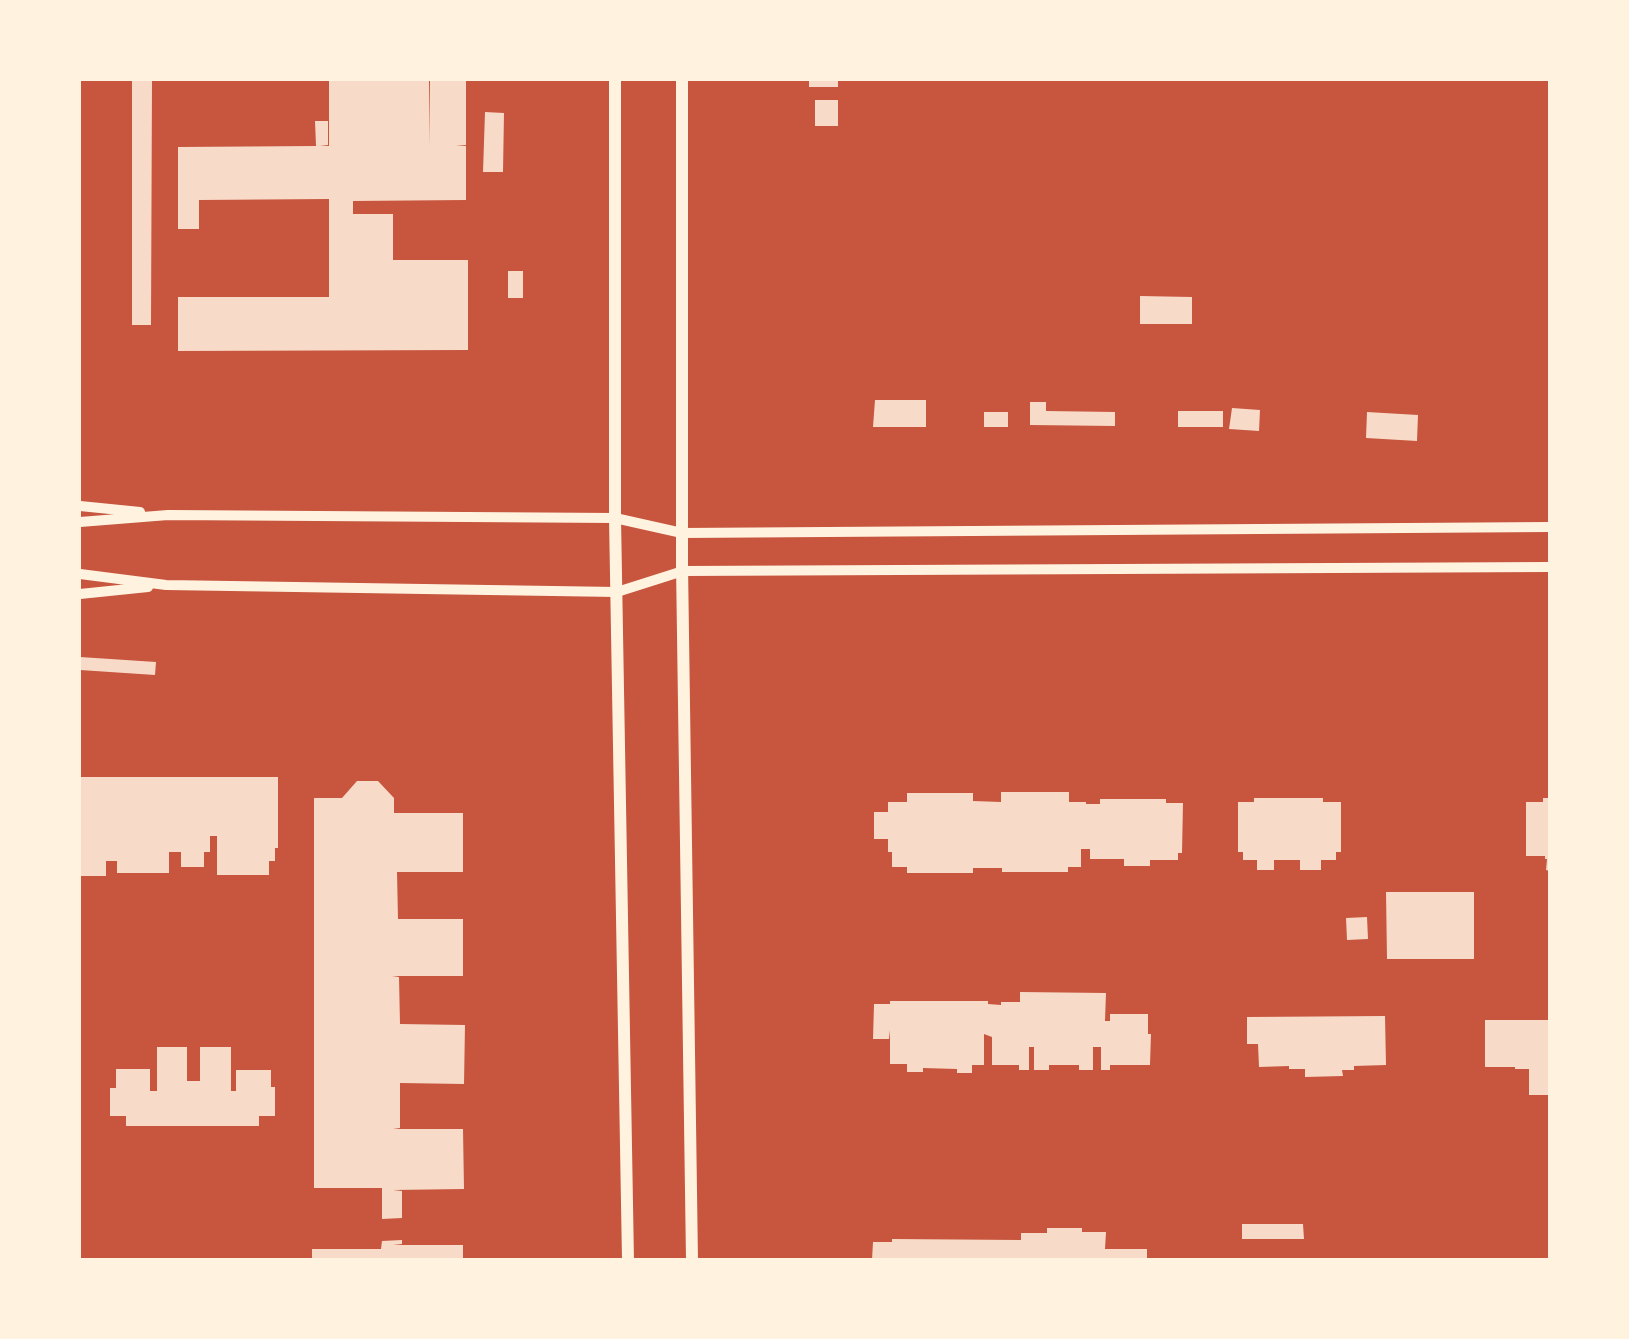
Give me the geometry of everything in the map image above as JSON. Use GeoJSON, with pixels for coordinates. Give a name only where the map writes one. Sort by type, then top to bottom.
{"type":"FeatureCollection","features":[{"type":"Feature","properties":{"kind":"main road"},"geometry":{"type":"LineString","coordinates":[[615,80],[615,518],[628,1260]]}},
{"type":"Feature","properties":{"kind":"main road"},"geometry":{"type":"LineString","coordinates":[[682,80],[682,571],[692,1260]]}},
{"type":"Feature","properties":{"kind":"street"},"geometry":{"type":"LineString","coordinates":[[80,506],[168,515]]}},
{"type":"Feature","properties":{"kind":"street"},"geometry":{"type":"LineString","coordinates":[[80,522],[168,515],[615,518],[682,533],[1550,527]]}},
{"type":"Feature","properties":{"kind":"street"},"geometry":{"type":"LineString","coordinates":[[80,574],[166,585],[617,592],[682,571],[1550,567]]}},
{"type":"Feature","properties":{"kind":"street"},"geometry":{"type":"LineString","coordinates":[[80,594],[166,585]]}},
{"type":"Feature","properties":{"kind":"building"},"geometry":{"type":"Polygon","coordinates":[[[132,80],[152,80],[151,325],[132,325],[132,80]]]}},
{"type":"Feature","properties":{"kind":"building"},"geometry":{"type":"Polygon","coordinates":[[[329,80],[429,80],[429,146],[430,80],[466,80],[466,145],[456,146],[466,146],[466,200],[353,201],[353,214],[393,214],[393,260],[468,260],[468,350],[178,351],[178,297],[329,297],[329,199],[199,200],[199,229],[178,229],[178,147],[316,146],[315,121],[328,121],[328,145],[320,146],[329,146],[329,80]]]}},
{"type":"Feature","properties":{"kind":"building"},"geometry":{"type":"Polygon","coordinates":[[[809,80],[838,80],[838,87],[809,87],[809,80]]]}},
{"type":"Feature","properties":{"kind":"building"},"geometry":{"type":"Polygon","coordinates":[[[815,100],[838,100],[838,126],[815,126],[815,100]]]}},
{"type":"Feature","properties":{"kind":"building"},"geometry":{"type":"Polygon","coordinates":[[[485,112],[504,113],[503,172],[483,172],[485,112]]]}},
{"type":"Feature","properties":{"kind":"building"},"geometry":{"type":"Polygon","coordinates":[[[508,271],[523,271],[523,298],[508,298],[508,271]]]}},
{"type":"Feature","properties":{"kind":"building"},"geometry":{"type":"Polygon","coordinates":[[[1140,296],[1192,297],[1192,324],[1140,324],[1140,296]]]}},
{"type":"Feature","properties":{"kind":"building"},"geometry":{"type":"Polygon","coordinates":[[[875,400],[926,400],[926,427],[873,427],[875,400]]]}},
{"type":"Feature","properties":{"kind":"building"},"geometry":{"type":"Polygon","coordinates":[[[1030,402],[1046,402],[1046,411],[1115,412],[1115,426],[1030,425],[1030,402]]]}},
{"type":"Feature","properties":{"kind":"building"},"geometry":{"type":"Polygon","coordinates":[[[1232,408],[1260,410],[1259,431],[1229,429],[1232,408]]]}},
{"type":"Feature","properties":{"kind":"building"},"geometry":{"type":"Polygon","coordinates":[[[1178,411],[1223,411],[1223,427],[1178,427],[1178,411]]]}},
{"type":"Feature","properties":{"kind":"building"},"geometry":{"type":"Polygon","coordinates":[[[984,412],[1008,412],[1008,427],[984,427],[984,412]]]}},
{"type":"Feature","properties":{"kind":"building"},"geometry":{"type":"Polygon","coordinates":[[[1367,412],[1418,415],[1417,441],[1366,438],[1367,412]]]}},
{"type":"Feature","properties":{"kind":"building"},"geometry":{"type":"Polygon","coordinates":[[[80,657],[156,662],[155,675],[80,670],[80,657]]]}},
{"type":"Feature","properties":{"kind":"building"},"geometry":{"type":"Polygon","coordinates":[[[80,777],[278,777],[278,848],[275,848],[275,861],[269,861],[269,875],[217,875],[217,836],[210,836],[210,852],[204,852],[204,867],[181,867],[181,852],[169,852],[169,873],[117,873],[117,861],[106,861],[106,876],[80,876],[80,777]]]}},
{"type":"Feature","properties":{"kind":"building"},"geometry":{"type":"Polygon","coordinates":[[[357,781],[378,781],[394,798],[394,813],[463,813],[463,872],[397,872],[398,919],[463,919],[463,976],[392,976],[399,977],[400,1024],[465,1025],[464,1084],[400,1083],[400,1128],[393,1129],[463,1129],[464,1189],[393,1190],[402,1191],[402,1218],[382,1219],[382,1188],[314,1188],[314,798],[342,798],[357,781]]]}},
{"type":"Feature","properties":{"kind":"building"},"geometry":{"type":"Polygon","coordinates":[[[1001,792],[1069,792],[1069,802],[1086,802],[1086,804],[1100,804],[1100,799],[1166,799],[1166,803],[1183,803],[1182,853],[1178,853],[1178,860],[1150,860],[1150,866],[1124,866],[1124,859],[1090,859],[1090,849],[1081,849],[1081,867],[1068,867],[1068,872],[1002,872],[1002,868],[973,868],[973,873],[907,873],[907,867],[892,867],[892,852],[888,852],[888,839],[874,839],[874,812],[888,812],[888,802],[907,802],[907,793],[973,793],[973,801],[1001,802],[1001,792]]]}},
{"type":"Feature","properties":{"kind":"building"},"geometry":{"type":"Polygon","coordinates":[[[1254,798],[1323,798],[1323,802],[1341,802],[1341,852],[1336,852],[1336,860],[1321,860],[1321,870],[1300,870],[1300,860],[1274,860],[1274,870],[1257,870],[1257,860],[1243,860],[1243,852],[1238,852],[1238,802],[1254,802],[1254,798]]]}},
{"type":"Feature","properties":{"kind":"building"},"geometry":{"type":"Polygon","coordinates":[[[1543,798],[1550,798],[1550,871],[1546,870],[1545,856],[1526,856],[1526,802],[1543,802],[1543,798]]]}},
{"type":"Feature","properties":{"kind":"building"},"geometry":{"type":"Polygon","coordinates":[[[1386,892],[1474,892],[1474,959],[1387,959],[1386,892]]]}},
{"type":"Feature","properties":{"kind":"building"},"geometry":{"type":"Polygon","coordinates":[[[1367,917],[1368,939],[1347,940],[1346,918],[1367,917]]]}},
{"type":"Feature","properties":{"kind":"building"},"geometry":{"type":"Polygon","coordinates":[[[1020,992],[1106,993],[1105,1021],[1110,1021],[1110,1014],[1148,1014],[1148,1034],[1151,1034],[1150,1065],[1110,1065],[1110,1070],[1101,1070],[1101,1047],[1093,1047],[1093,1070],[1079,1070],[1079,1065],[1049,1065],[1049,1070],[1034,1070],[1034,1047],[1029,1047],[1029,1070],[1019,1070],[1019,1065],[992,1065],[992,1037],[984,1034],[984,1065],[972,1065],[972,1073],[957,1073],[957,1069],[923,1068],[923,1072],[907,1072],[907,1064],[890,1064],[890,1030],[889,1039],[873,1039],[874,1004],[890,1004],[890,1001],[988,1001],[988,1004],[1001,1005],[1001,1002],[1020,1002],[1020,992]]]}},
{"type":"Feature","properties":{"kind":"building"},"geometry":{"type":"Polygon","coordinates":[[[1385,1016],[1386,1065],[1354,1066],[1354,1070],[1342,1070],[1343,1076],[1305,1077],[1305,1069],[1289,1069],[1289,1066],[1259,1067],[1258,1044],[1247,1044],[1247,1017],[1385,1016]]]}},
{"type":"Feature","properties":{"kind":"building"},"geometry":{"type":"Polygon","coordinates":[[[1485,1020],[1550,1020],[1550,1095],[1529,1095],[1529,1069],[1485,1067],[1485,1020]]]}},
{"type":"Feature","properties":{"kind":"building"},"geometry":{"type":"Polygon","coordinates":[[[157,1047],[187,1047],[187,1081],[200,1081],[200,1047],[231,1047],[231,1091],[236,1091],[236,1070],[271,1070],[271,1087],[275,1087],[275,1116],[259,1116],[259,1126],[126,1126],[126,1116],[110,1116],[110,1088],[116,1088],[116,1069],[150,1069],[150,1091],[157,1091],[157,1047]]]}},
{"type":"Feature","properties":{"kind":"building"},"geometry":{"type":"Polygon","coordinates":[[[1242,1224],[1303,1224],[1304,1239],[1242,1239],[1242,1224]]]}},
{"type":"Feature","properties":{"kind":"building"},"geometry":{"type":"Polygon","coordinates":[[[1047,1228],[1082,1228],[1082,1232],[1106,1232],[1105,1249],[1147,1249],[1147,1260],[872,1260],[873,1242],[892,1242],[892,1239],[1021,1240],[1021,1233],[1047,1233],[1047,1228]]]}},
{"type":"Feature","properties":{"kind":"building"},"geometry":{"type":"Polygon","coordinates":[[[402,1240],[402,1244],[393,1245],[463,1245],[463,1260],[312,1260],[312,1249],[381,1249],[382,1241],[402,1240]]]}}]}
